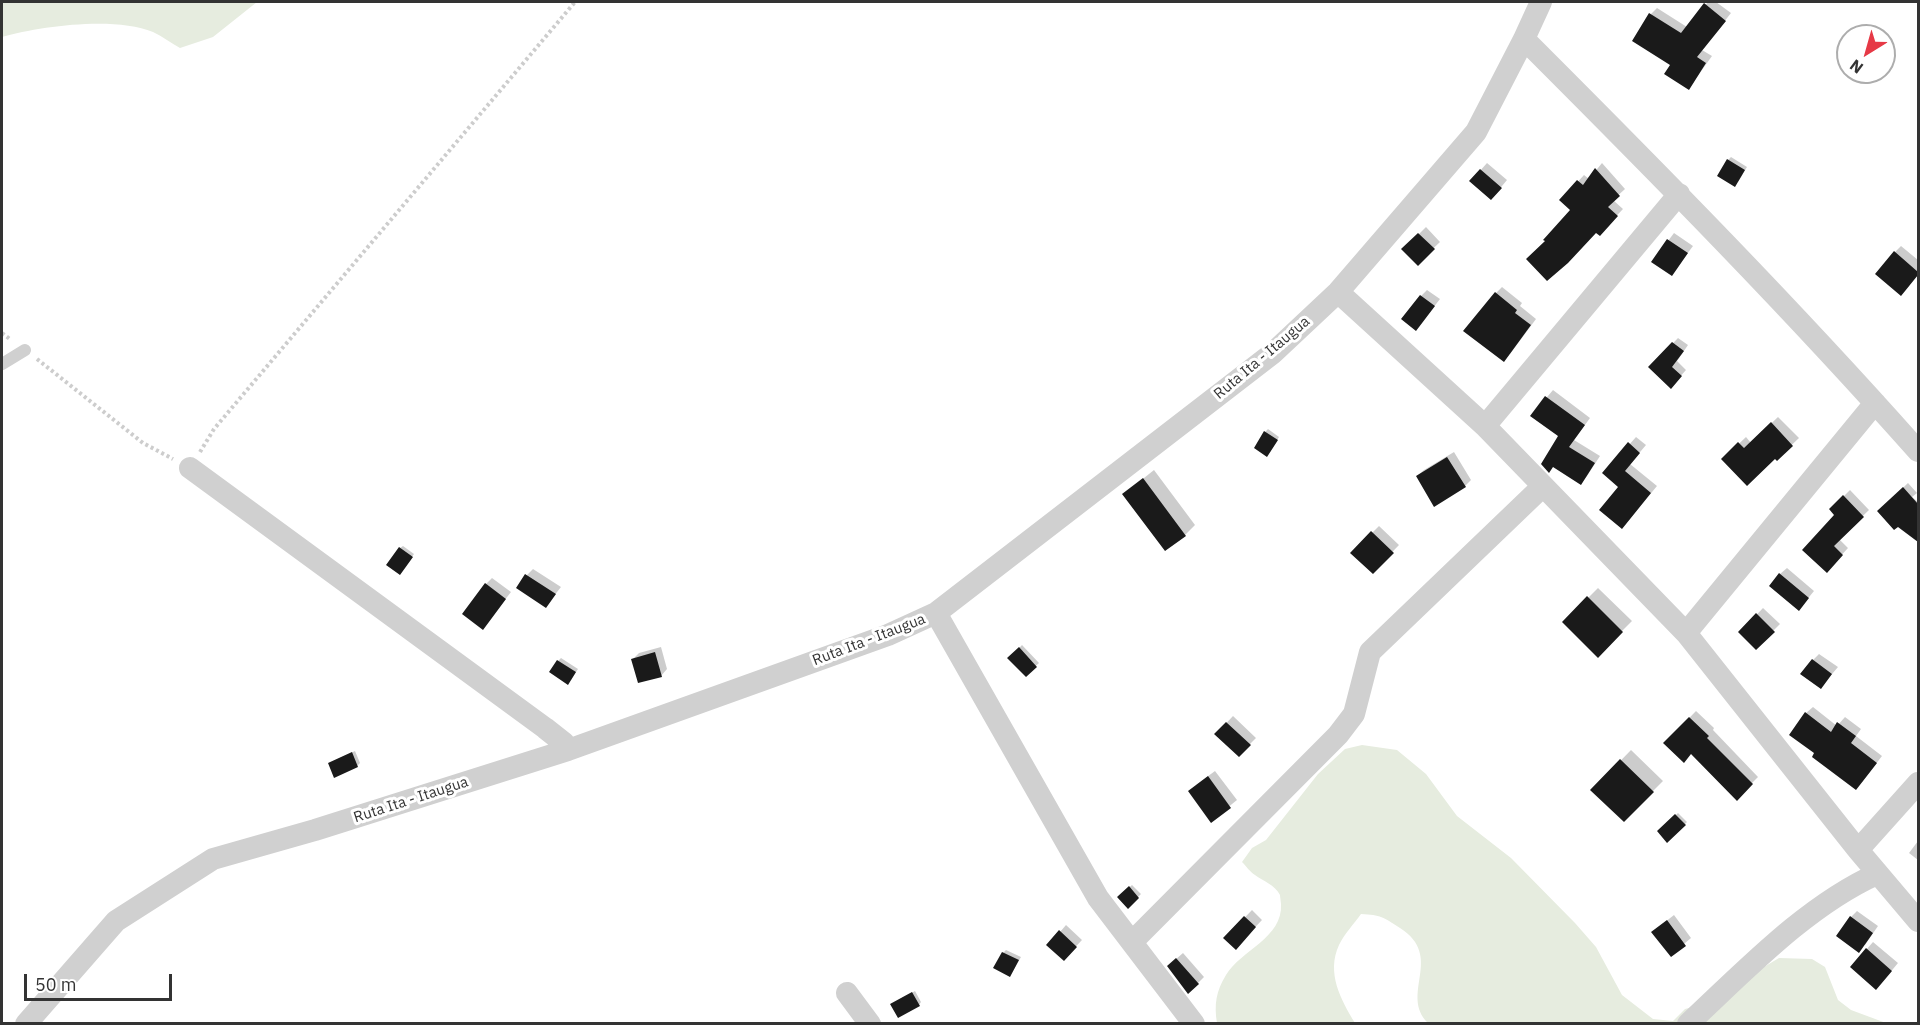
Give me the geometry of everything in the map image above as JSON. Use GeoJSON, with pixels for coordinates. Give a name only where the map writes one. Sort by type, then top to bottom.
{"type":"FeatureCollection","features":[{"type":"Feature","properties":{"kind":"street","name":"Ruta Ita - Itaugua"},"geometry":{"type":"LineString","coordinates":[[26,1023],[116,921],[213,859],[315,830],[568,750],[888,635],[936,613],[1273,353],[1338,292],[1476,132],[1541,2]]}},
{"type":"Feature","properties":{"kind":"street"},"geometry":{"type":"LineString","coordinates":[[1524,39],[1679,194],[1918,451]]}},
{"type":"Feature","properties":{"kind":"street"},"geometry":{"type":"LineString","coordinates":[[1485,426],[1679,194]]}},
{"type":"Feature","properties":{"kind":"street"},"geometry":{"type":"LineString","coordinates":[[1338,292],[1485,426],[1686,633],[1877,874],[1918,921]]}},
{"type":"Feature","properties":{"kind":"street"},"geometry":{"type":"LineString","coordinates":[[1686,633],[1875,403]]}},
{"type":"Feature","properties":{"kind":"street"},"geometry":{"type":"LineString","coordinates":[[190,468],[545,728],[564,743],[568,750]]}},
{"type":"Feature","properties":{"kind":"street"},"geometry":{"type":"LineString","coordinates":[[1132,942],[1338,735],[1354,714],[1370,652],[1543,486]]}},
{"type":"Feature","properties":{"kind":"street"},"geometry":{"type":"LineString","coordinates":[[936,613],[1098,898],[1194,1023]]}},
{"type":"Feature","properties":{"kind":"street"},"geometry":{"type":"LineString","coordinates":[[1858,850],[1918,783]]}},
{"type":"Feature","properties":{"kind":"street"},"geometry":{"type":"LineString","coordinates":[[1688,1023],[1752,964],[1799,925],[1860,882],[1877,874]]}},
{"type":"Feature","properties":{"kind":"street"},"geometry":{"type":"LineString","coordinates":[[847,993],[870,1023]]}},
{"type":"Feature","properties":{"kind":"lane"},"geometry":{"type":"LineString","coordinates":[[2,364],[25,350]]}},
{"type":"Feature","properties":{"kind":"path"},"geometry":{"type":"LineString","coordinates":[[2,333],[143,442],[190,468],[214,429],[575,2]]}},
{"type":"Feature","properties":{"kind":"shaded area"},"geometry":{"type":"Polygon","coordinates":[[[2,2],[257,2],[213,37],[180,48],[153,32],[119,24],[56,26],[2,37],[2,2]]]}},
{"type":"Feature","properties":{"kind":"shaded area"},"geometry":{"type":"Polygon","coordinates":[[[1362,745],[1397,750],[1426,774],[1457,816],[1511,858],[1575,923],[1596,947],[1622,995],[1653,1019],[1673,1021],[1685,1009],[1700,1005],[1779,958],[1812,959],[1825,967],[1838,1000],[1851,1010],[1886,1023],[1428,1023],[1420,1012],[1418,988],[1421,963],[1419,951],[1413,939],[1385,919],[1361,914],[1341,941],[1335,955],[1334,966],[1340,996],[1355,1023],[1217,1023],[1217,998],[1226,975],[1241,958],[1268,935],[1280,916],[1281,903],[1278,892],[1253,874],[1242,862],[1252,848],[1266,840],[1318,774],[1345,749],[1362,745]]]}},
{"type":"Feature","properties":{"kind":"building"},"geometry":{"type":"Polygon","coordinates":[[[1704,3],[1726,21],[1697,57],[1706,63],[1689,90],[1664,74],[1670,65],[1632,41],[1649,13],[1681,33],[1704,3]]]}},
{"type":"Feature","properties":{"kind":"building"},"geometry":{"type":"Polygon","coordinates":[[[1727,159],[1745,170],[1735,187],[1717,176],[1727,159]]]}},
{"type":"Feature","properties":{"kind":"building"},"geometry":{"type":"Polygon","coordinates":[[[1595,168],[1620,196],[1608,207],[1618,216],[1600,236],[1596,233],[1568,263],[1547,281],[1526,259],[1545,241],[1543,240],[1570,210],[1559,200],[1577,180],[1583,185],[1595,168]]]}},
{"type":"Feature","properties":{"kind":"building"},"geometry":{"type":"Polygon","coordinates":[[[1480,169],[1502,188],[1491,200],[1469,181],[1480,169]]]}},
{"type":"Feature","properties":{"kind":"building"},"geometry":{"type":"Polygon","coordinates":[[[1418,233],[1435,249],[1418,266],[1401,249],[1418,233]]]}},
{"type":"Feature","properties":{"kind":"building"},"geometry":{"type":"Polygon","coordinates":[[[1667,239],[1688,253],[1672,276],[1651,262],[1667,239]]]}},
{"type":"Feature","properties":{"kind":"building"},"geometry":{"type":"Polygon","coordinates":[[[1894,251],[1918,272],[1901,296],[1875,274],[1894,251]]]}},
{"type":"Feature","properties":{"kind":"building"},"geometry":{"type":"Polygon","coordinates":[[[1495,292],[1517,310],[1515,313],[1531,325],[1504,362],[1463,331],[1495,292]]]}},
{"type":"Feature","properties":{"kind":"building"},"geometry":{"type":"Polygon","coordinates":[[[1420,295],[1435,306],[1416,331],[1401,319],[1420,295]]]}},
{"type":"Feature","properties":{"kind":"building"},"geometry":{"type":"Polygon","coordinates":[[[1672,342],[1684,351],[1672,367],[1682,376],[1671,389],[1648,367],[1672,342]]]}},
{"type":"Feature","properties":{"kind":"building"},"geometry":{"type":"Polygon","coordinates":[[[1545,396],[1585,425],[1569,447],[1595,463],[1581,485],[1553,467],[1549,473],[1541,464],[1558,436],[1530,416],[1545,396]]]}},
{"type":"Feature","properties":{"kind":"building"},"geometry":{"type":"Polygon","coordinates":[[[1771,422],[1793,446],[1777,461],[1775,459],[1747,486],[1721,459],[1738,442],[1744,448],[1771,422]]]}},
{"type":"Feature","properties":{"kind":"building"},"geometry":{"type":"Polygon","coordinates":[[[1264,431],[1278,440],[1267,457],[1254,448],[1264,431]]]}},
{"type":"Feature","properties":{"kind":"building"},"geometry":{"type":"Polygon","coordinates":[[[1628,442],[1640,453],[1625,471],[1651,493],[1622,529],[1599,510],[1618,487],[1602,473],[1628,442]]]}},
{"type":"Feature","properties":{"kind":"building"},"geometry":{"type":"Polygon","coordinates":[[[1447,457],[1466,487],[1434,507],[1416,476],[1447,457]]]}},
{"type":"Feature","properties":{"kind":"building"},"geometry":{"type":"Polygon","coordinates":[[[1143,478],[1186,536],[1165,551],[1122,494],[1143,478]]]}},
{"type":"Feature","properties":{"kind":"building"},"geometry":{"type":"Polygon","coordinates":[[[1903,487],[1918,504],[1918,542],[1898,527],[1894,530],[1877,511],[1903,487]]]}},
{"type":"Feature","properties":{"kind":"building"},"geometry":{"type":"Polygon","coordinates":[[[1843,495],[1864,517],[1834,546],[1843,555],[1827,573],[1802,550],[1834,515],[1829,509],[1843,495]]]}},
{"type":"Feature","properties":{"kind":"building"},"geometry":{"type":"Polygon","coordinates":[[[1371,531],[1394,553],[1373,574],[1350,553],[1371,531]]]}},
{"type":"Feature","properties":{"kind":"building"},"geometry":{"type":"Polygon","coordinates":[[[399,547],[413,557],[400,575],[386,565],[399,547]]]}},
{"type":"Feature","properties":{"kind":"building"},"geometry":{"type":"Polygon","coordinates":[[[1779,573],[1809,598],[1799,611],[1769,586],[1779,573]]]}},
{"type":"Feature","properties":{"kind":"building"},"geometry":{"type":"Polygon","coordinates":[[[525,574],[556,594],[546,608],[516,588],[525,574]]]}},
{"type":"Feature","properties":{"kind":"building"},"geometry":{"type":"Polygon","coordinates":[[[485,583],[506,599],[483,630],[462,614],[485,583]]]}},
{"type":"Feature","properties":{"kind":"building"},"geometry":{"type":"Polygon","coordinates":[[[1587,596],[1623,632],[1598,658],[1562,622],[1587,596]]]}},
{"type":"Feature","properties":{"kind":"building"},"geometry":{"type":"Polygon","coordinates":[[[1756,613],[1775,632],[1756,650],[1738,632],[1756,613]]]}},
{"type":"Feature","properties":{"kind":"building"},"geometry":{"type":"Polygon","coordinates":[[[1019,647],[1037,667],[1026,677],[1007,658],[1019,647]]]}},
{"type":"Feature","properties":{"kind":"building"},"geometry":{"type":"Polygon","coordinates":[[[655,652],[662,677],[638,683],[631,659],[655,652]]]}},
{"type":"Feature","properties":{"kind":"building"},"geometry":{"type":"Polygon","coordinates":[[[1812,659],[1832,674],[1821,689],[1800,674],[1812,659]]]}},
{"type":"Feature","properties":{"kind":"building"},"geometry":{"type":"Polygon","coordinates":[[[557,660],[576,672],[568,685],[549,672],[557,660]]]}},
{"type":"Feature","properties":{"kind":"building"},"geometry":{"type":"Polygon","coordinates":[[[1805,712],[1831,732],[1837,722],[1856,736],[1851,743],[1877,763],[1856,790],[1812,757],[1814,753],[1789,735],[1805,712]]]}},
{"type":"Feature","properties":{"kind":"building"},"geometry":{"type":"Polygon","coordinates":[[[1689,717],[1753,784],[1737,801],[1691,754],[1684,763],[1663,743],[1689,717]]]}},
{"type":"Feature","properties":{"kind":"building"},"geometry":{"type":"Polygon","coordinates":[[[1226,722],[1251,745],[1239,757],[1214,734],[1226,722]]]}},
{"type":"Feature","properties":{"kind":"building"},"geometry":{"type":"Polygon","coordinates":[[[352,752],[358,767],[334,778],[328,763],[352,752]]]}},
{"type":"Feature","properties":{"kind":"building"},"geometry":{"type":"Polygon","coordinates":[[[1620,759],[1654,792],[1624,822],[1590,790],[1620,759]]]}},
{"type":"Feature","properties":{"kind":"building"},"geometry":{"type":"Polygon","coordinates":[[[1208,776],[1231,808],[1211,823],[1188,791],[1208,776]]]}},
{"type":"Feature","properties":{"kind":"building"},"geometry":{"type":"Polygon","coordinates":[[[1675,814],[1686,825],[1667,843],[1657,831],[1675,814]]]}},
{"type":"Feature","properties":{"kind":"building"},"geometry":{"type":"Polygon","coordinates":[[[1129,886],[1139,898],[1128,909],[1117,897],[1129,886]]]}},
{"type":"Feature","properties":{"kind":"building"},"geometry":{"type":"Polygon","coordinates":[[[1244,916],[1256,927],[1236,950],[1223,938],[1244,916]]]}},
{"type":"Feature","properties":{"kind":"building"},"geometry":{"type":"Polygon","coordinates":[[[1850,916],[1873,933],[1859,953],[1836,936],[1850,916]]]}},
{"type":"Feature","properties":{"kind":"building"},"geometry":{"type":"Polygon","coordinates":[[[1667,920],[1686,946],[1671,957],[1651,932],[1667,920]]]}},
{"type":"Feature","properties":{"kind":"building"},"geometry":{"type":"Polygon","coordinates":[[[1059,930],[1077,947],[1064,961],[1046,945],[1059,930]]]}},
{"type":"Feature","properties":{"kind":"building"},"geometry":{"type":"Polygon","coordinates":[[[1866,948],[1892,971],[1876,990],[1850,967],[1866,948]]]}},
{"type":"Feature","properties":{"kind":"building"},"geometry":{"type":"Polygon","coordinates":[[[1002,952],[1019,960],[1010,977],[993,968],[1002,952]]]}},
{"type":"Feature","properties":{"kind":"building"},"geometry":{"type":"Polygon","coordinates":[[[1176,958],[1199,984],[1188,994],[1167,966],[1176,958]]]}},
{"type":"Feature","properties":{"kind":"building"},"geometry":{"type":"Polygon","coordinates":[[[912,992],[920,1006],[898,1018],[890,1004],[912,992]]]}}]}
